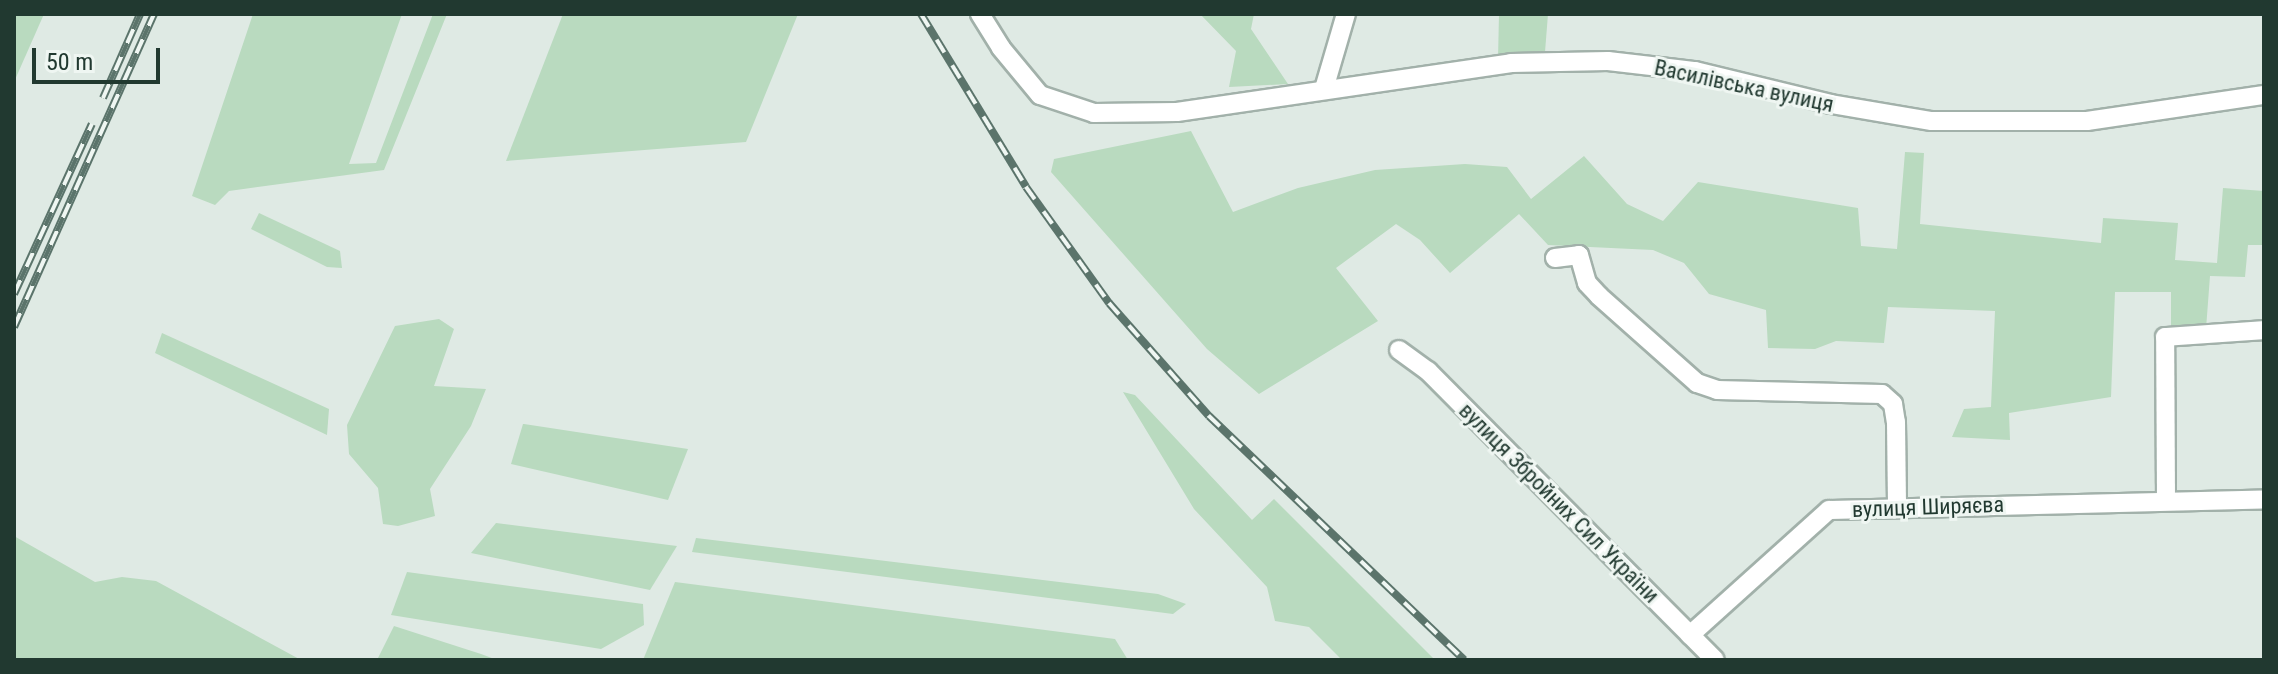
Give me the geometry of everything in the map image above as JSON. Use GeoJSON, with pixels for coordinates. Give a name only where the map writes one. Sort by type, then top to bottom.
{"type":"FeatureCollection","features":[{"type":"Feature","properties":{"kind":"street","name":"Василівська вулиця"},"geometry":{"type":"LineString","coordinates":[[980,14],[1001,48],[1040,95],[1094,113],[1177,112],[1511,63],[1608,61],[1695,71],[1831,104],[1932,121],[2087,121],[2264,95]]}},
{"type":"Feature","properties":{"kind":"street"},"geometry":{"type":"LineString","coordinates":[[1324,89],[1346,14]]}},
{"type":"Feature","properties":{"kind":"street"},"geometry":{"type":"LineString","coordinates":[[1555,258],[1579,255],[1587,283],[1697,383],[1717,390],[1882,394],[1893,404],[1896,422],[1897,506]]}},
{"type":"Feature","properties":{"kind":"street"},"geometry":{"type":"LineString","coordinates":[[2166,501],[2165,337],[2264,330]]}},
{"type":"Feature","properties":{"kind":"street","name":"вулиця Збройних Сил України"},"geometry":{"type":"LineString","coordinates":[[1399,350],[1428,371],[1715,660]]}},
{"type":"Feature","properties":{"kind":"street","name":"вулиця Ширяєва"},"geometry":{"type":"LineString","coordinates":[[1690,635],[1829,510],[2264,499]]}},
{"type":"Feature","properties":{"kind":"green space"},"geometry":{"type":"Polygon","coordinates":[[[14,14],[44,14],[14,82],[14,14]]]}},
{"type":"Feature","properties":{"kind":"green space"},"geometry":{"type":"Polygon","coordinates":[[[253,14],[402,14],[349,164],[376,163],[433,14],[447,14],[384,170],[229,191],[215,205],[192,196],[253,14]]]}},
{"type":"Feature","properties":{"kind":"green space"},"geometry":{"type":"Polygon","coordinates":[[[563,14],[798,14],[746,142],[506,161],[563,14]]]}},
{"type":"Feature","properties":{"kind":"green space"},"geometry":{"type":"Polygon","coordinates":[[[1200,14],[1254,14],[1251,29],[1288,84],[1229,87],[1236,51],[1200,14]]]}},
{"type":"Feature","properties":{"kind":"green space"},"geometry":{"type":"Polygon","coordinates":[[[1499,14],[1548,14],[1545,52],[1498,59],[1499,14]]]}},
{"type":"Feature","properties":{"kind":"green space"},"geometry":{"type":"Polygon","coordinates":[[[1191,131],[1233,212],[1298,188],[1375,170],[1465,164],[1507,167],[1531,199],[1584,156],[1627,204],[1663,221],[1698,182],[1858,208],[1861,246],[1897,249],[1905,152],[1924,153],[1920,224],[2101,243],[2103,218],[2178,223],[2175,260],[2217,263],[2223,188],[2264,191],[2264,245],[2248,245],[2245,277],[2210,276],[2206,329],[2171,330],[2171,292],[2115,292],[2111,397],[2009,413],[2010,440],[1952,437],[1964,409],[1991,407],[1995,311],[1888,307],[1884,343],[1836,341],[1815,349],[1768,348],[1766,310],[1709,294],[1684,263],[1653,250],[1548,245],[1519,214],[1450,273],[1420,240],[1396,224],[1336,268],[1378,321],[1259,394],[1207,349],[1051,172],[1054,159],[1191,131]]]}},
{"type":"Feature","properties":{"kind":"green space"},"geometry":{"type":"Polygon","coordinates":[[[259,213],[340,251],[342,268],[327,267],[251,229],[259,213]]]}},
{"type":"Feature","properties":{"kind":"green space"},"geometry":{"type":"Polygon","coordinates":[[[439,319],[454,329],[434,386],[486,389],[471,426],[430,489],[435,516],[398,526],[383,524],[378,488],[349,454],[347,425],[395,326],[439,319]]]}},
{"type":"Feature","properties":{"kind":"green space"},"geometry":{"type":"Polygon","coordinates":[[[162,333],[329,409],[327,435],[155,353],[162,333]]]}},
{"type":"Feature","properties":{"kind":"green space"},"geometry":{"type":"Polygon","coordinates":[[[1123,392],[1135,395],[1252,520],[1274,499],[1435,660],[1342,660],[1309,627],[1275,621],[1267,587],[1194,509],[1123,392]]]}},
{"type":"Feature","properties":{"kind":"green space"},"geometry":{"type":"Polygon","coordinates":[[[523,424],[688,449],[668,500],[511,464],[523,424]]]}},
{"type":"Feature","properties":{"kind":"green space"},"geometry":{"type":"Polygon","coordinates":[[[496,523],[677,546],[650,590],[471,553],[496,523]]]}},
{"type":"Feature","properties":{"kind":"green space"},"geometry":{"type":"Polygon","coordinates":[[[14,536],[95,582],[122,577],[156,581],[301,660],[14,660],[14,536]]]}},
{"type":"Feature","properties":{"kind":"green space"},"geometry":{"type":"Polygon","coordinates":[[[696,538],[1158,594],[1186,604],[1173,614],[692,552],[696,538]]]}},
{"type":"Feature","properties":{"kind":"green space"},"geometry":{"type":"Polygon","coordinates":[[[407,572],[643,604],[644,625],[601,649],[391,615],[407,572]]]}},
{"type":"Feature","properties":{"kind":"green space"},"geometry":{"type":"Polygon","coordinates":[[[675,582],[1115,639],[1128,660],[643,660],[675,582]]]}},
{"type":"Feature","properties":{"kind":"green space"},"geometry":{"type":"Polygon","coordinates":[[[394,626],[481,654],[497,660],[377,660],[394,626]]]}},
{"type":"Feature","properties":{"kind":"railway"},"geometry":{"type":"LineString","coordinates":[[103,98],[140,14]]}},
{"type":"Feature","properties":{"kind":"railway"},"geometry":{"type":"LineString","coordinates":[[14,327],[154,14]]}},
{"type":"Feature","properties":{"kind":"railway"},"geometry":{"type":"LineString","coordinates":[[921,14],[1026,187],[1109,303],[1209,416],[1464,660]]}},
{"type":"Feature","properties":{"kind":"railway"},"geometry":{"type":"LineString","coordinates":[[14,294],[92,124]]}}]}
